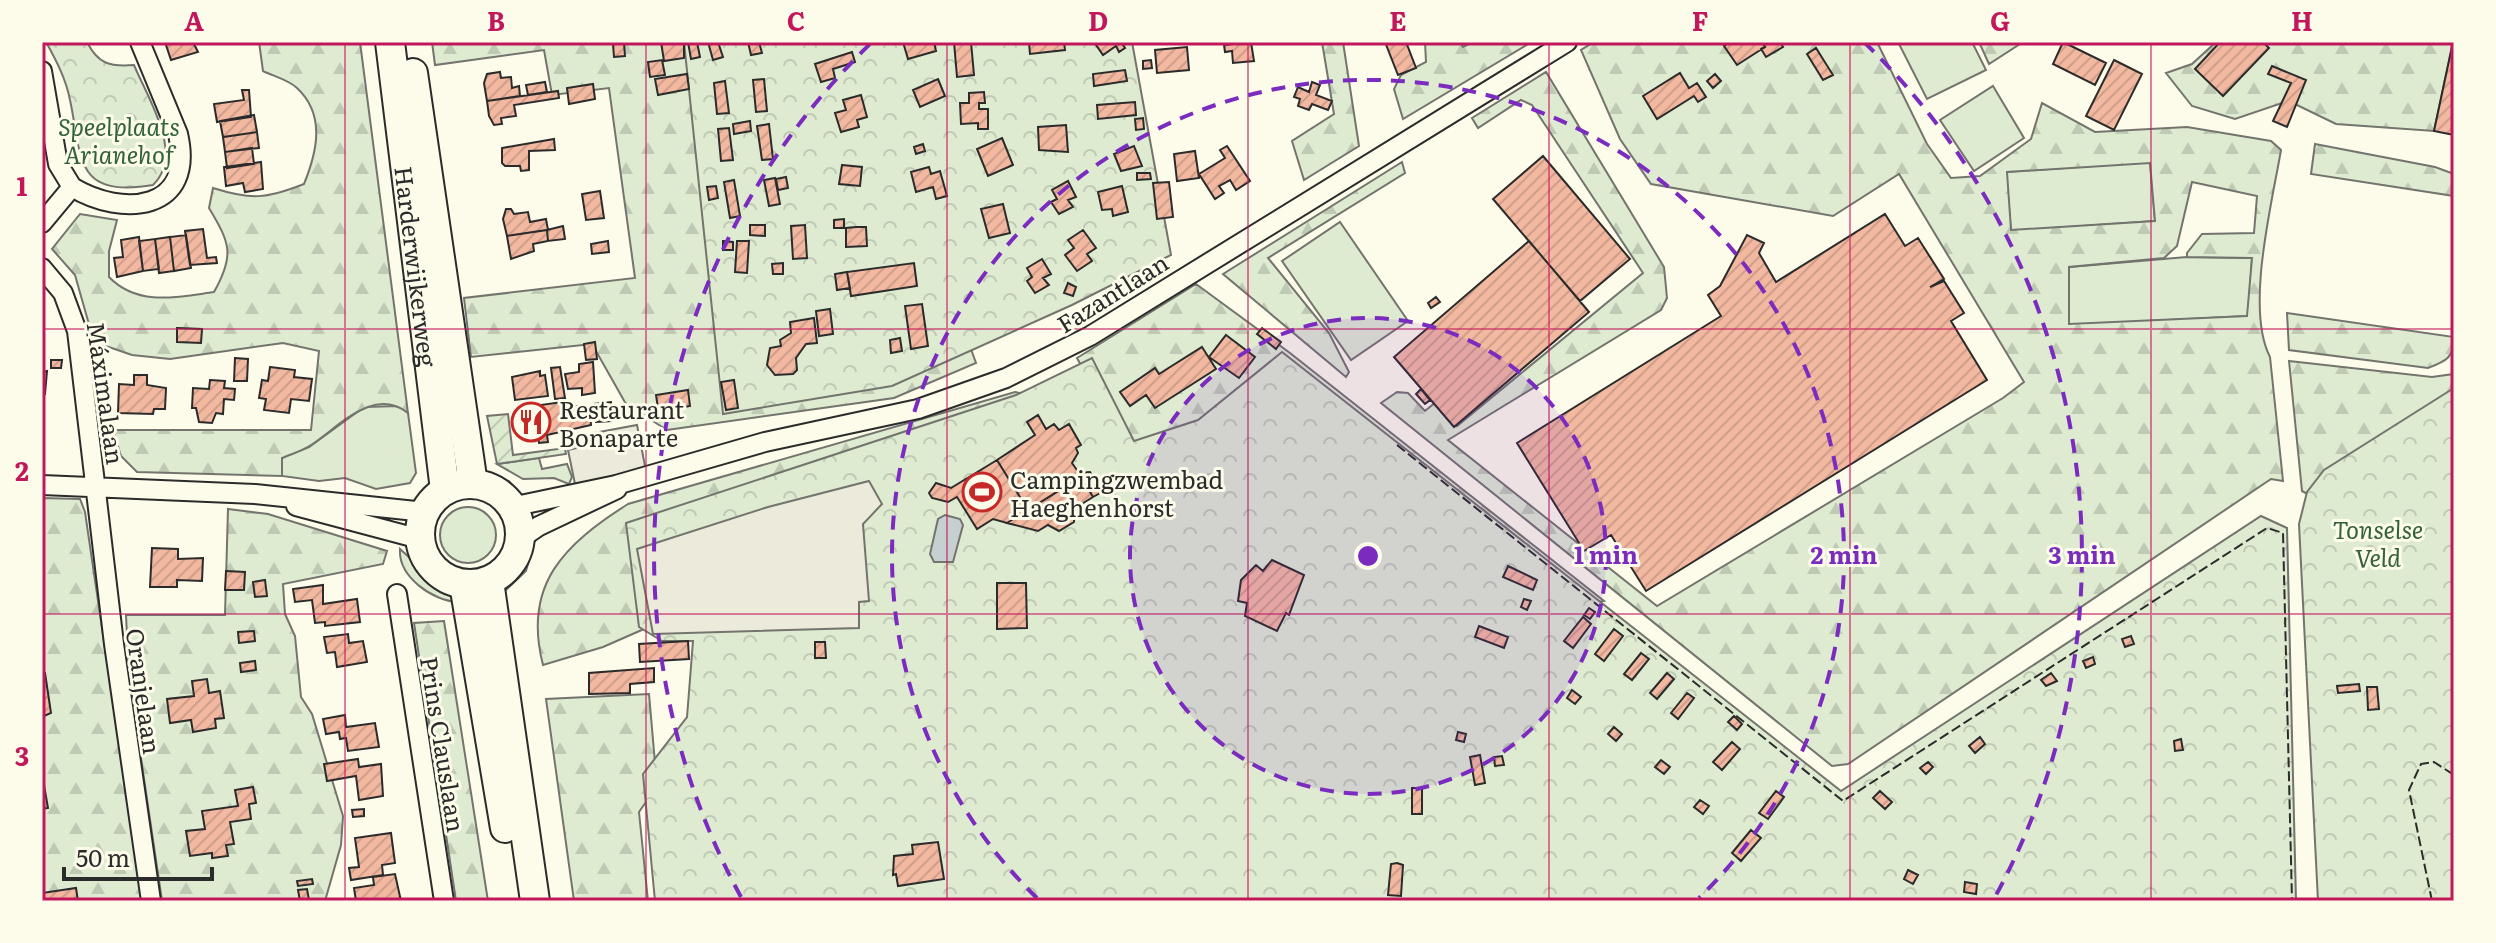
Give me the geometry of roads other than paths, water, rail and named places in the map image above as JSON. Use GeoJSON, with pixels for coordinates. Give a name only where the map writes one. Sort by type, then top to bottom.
{"type":"FeatureCollection","features":[{"type":"Feature","properties":{"kind":"main road","name":"Harderwijkerweg"},"geometry":{"type":"LineString","coordinates":[[390,42],[445,490]]}},
{"type":"Feature","properties":{"kind":"main road","name":"Harderwijkerweg"},"geometry":{"type":"LineString","coordinates":[[409,42],[473,484]]}},
{"type":"Feature","properties":{"kind":"main road"},"geometry":{"type":"LineString","coordinates":[[473,484],[488,487],[511,507],[518,520],[520,539],[515,556],[504,571],[476,582],[448,579],[434,569],[424,556],[422,526],[445,490],[473,484]]}},
{"type":"Feature","properties":{"kind":"main road"},"geometry":{"type":"LineString","coordinates":[[476,582],[517,901]]}},
{"type":"Feature","properties":{"kind":"main road"},"geometry":{"type":"LineString","coordinates":[[476,582],[535,901]]}},
{"type":"Feature","properties":{"kind":"street"},"geometry":{"type":"LineString","coordinates":[[42,71],[58,164],[72,187],[92,199],[133,207],[162,197],[177,180],[181,148],[140,42]]}},
{"type":"Feature","properties":{"kind":"street","name":"Fazantlaan"},"geometry":{"type":"LineString","coordinates":[[511,507],[637,478],[765,442],[930,405],[1028,368],[1090,336],[1567,42]]}},
{"type":"Feature","properties":{"kind":"street"},"geometry":{"type":"LineString","coordinates":[[42,223],[72,187]]}},
{"type":"Feature","properties":{"kind":"street","name":"Máximalaan"},"geometry":{"type":"LineString","coordinates":[[42,268],[63,293],[77,331],[95,487]]}},
{"type":"Feature","properties":{"kind":"street","name":"Fazantlaan"},"geometry":{"type":"LineString","coordinates":[[520,539],[637,478]]}},
{"type":"Feature","properties":{"kind":"street"},"geometry":{"type":"LineString","coordinates":[[42,485],[255,494],[422,526]]}},
{"type":"Feature","properties":{"kind":"street","name":"Oranjelaan"},"geometry":{"type":"LineString","coordinates":[[95,487],[151,901]]}},
{"type":"Feature","properties":{"kind":"street"},"geometry":{"type":"LineString","coordinates":[[255,494],[422,526]]}},
{"type":"Feature","properties":{"kind":"street","name":"Prins Clauslaan"},"geometry":{"type":"LineString","coordinates":[[397,594],[444,901]]}},
{"type":"Feature","properties":{"kind":"place","name":"Restaurant Bonaparte"},"geometry":{"type":"Point","coordinates":[531,422]}},
{"type":"Feature","properties":{"kind":"place","name":"Campingzwembad Haeghenhorst"},"geometry":{"type":"Point","coordinates":[982,492]}},
{"type":"Feature","properties":{"kind":"park label","name":"Speelplaats Arianehof"},"geometry":{"type":"Point","coordinates":[119,139]}},
{"type":"Feature","properties":{"kind":"park label","name":"Tonselse Veld"},"geometry":{"type":"Point","coordinates":[2378,542]}}]}
